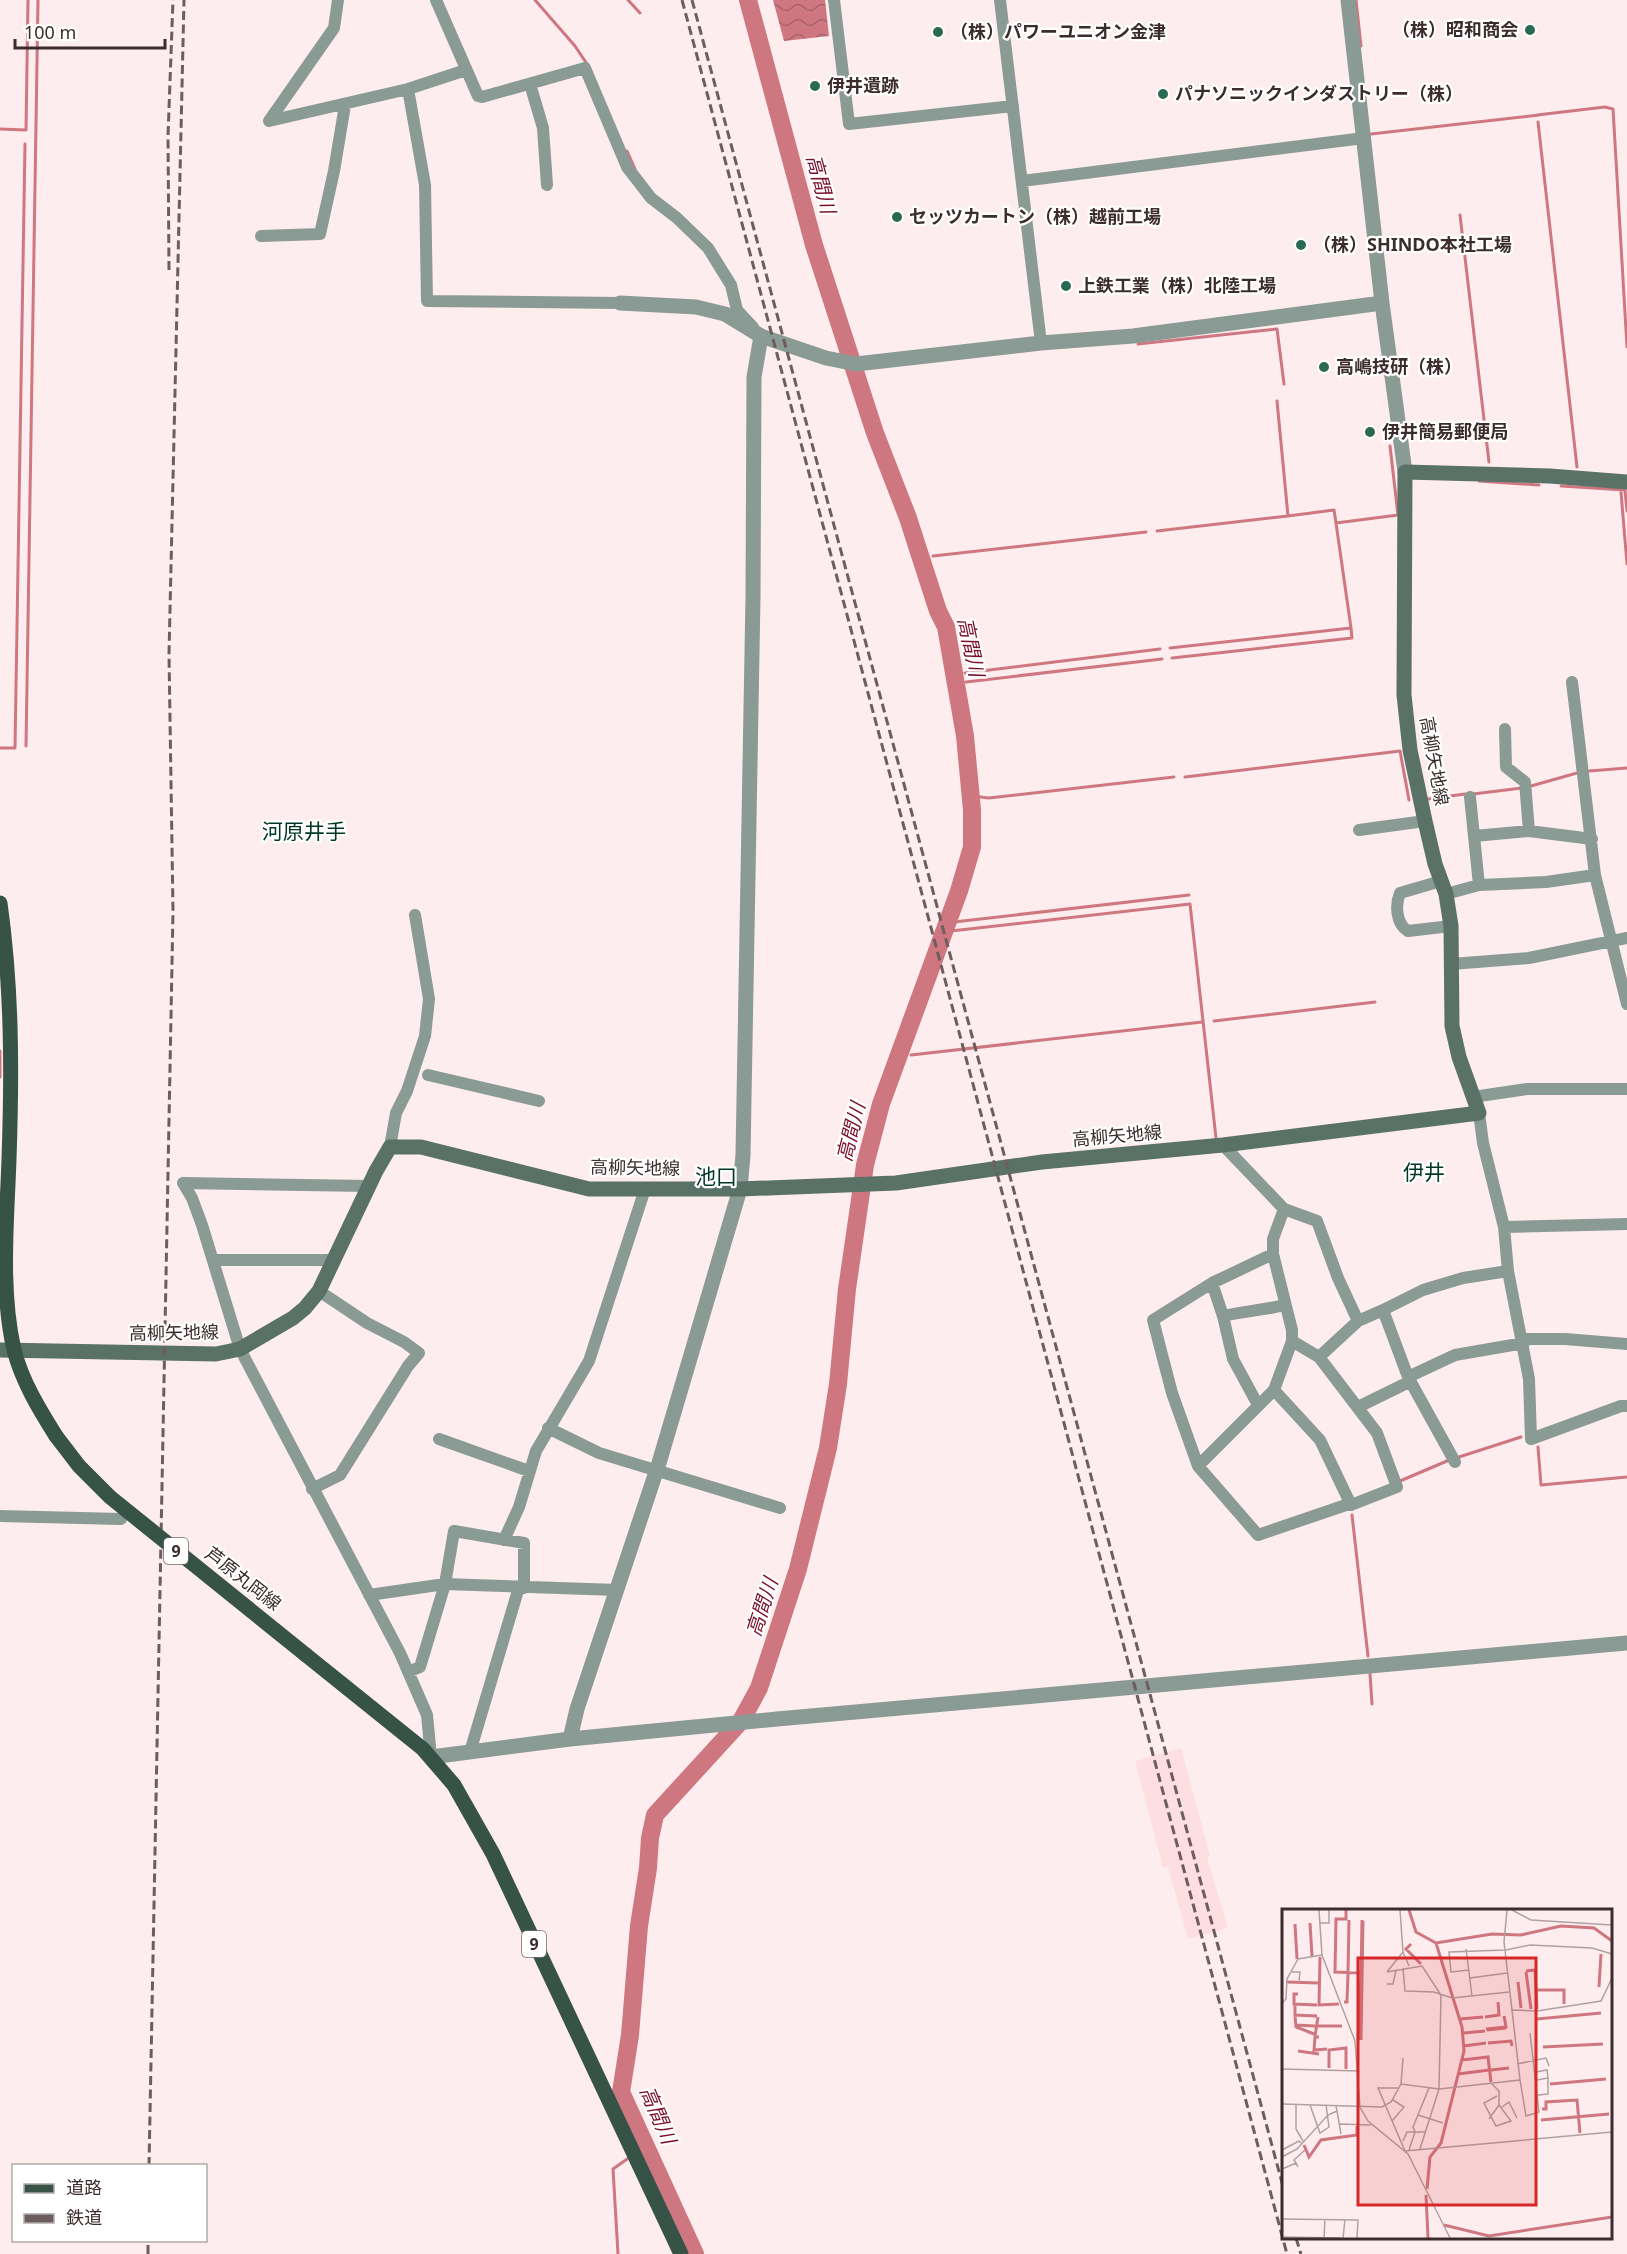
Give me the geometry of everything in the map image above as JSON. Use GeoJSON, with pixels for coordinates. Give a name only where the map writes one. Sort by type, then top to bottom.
{"type":"FeatureCollection","features":[{"type":"Feature","properties":{"kind":"main road"},"geometry":{"type":"LineString","coordinates":[[1405,472],[1550,476],[1627,482]]}},
{"type":"Feature","properties":{"kind":"main road","name":"高柳矢地線"},"geometry":{"type":"LineString","coordinates":[[7,1350],[216,1354],[240,1349],[293,1318],[319,1291],[390,1147],[421,1147],[589,1189],[740,1189],[896,1183],[1042,1162],[1222,1145],[1479,1113],[1459,1057],[1452,1026],[1450,926],[1410,750],[1404,695],[1405,472]]}},
{"type":"Feature","properties":{"kind":"main road","name":"9"},"geometry":{"type":"LineString","coordinates":[[0,903],[6,1025],[7,1350]]}},
{"type":"Feature","properties":{"kind":"main road","name":"芦原丸岡線"},"geometry":{"type":"LineString","coordinates":[[7,1350],[56,1436],[79,1466],[110,1497],[431,1757]]}},
{"type":"Feature","properties":{"kind":"main road","name":"9"},"geometry":{"type":"LineString","coordinates":[[431,1757],[454,1785],[493,1854],[681,2254]]}},
{"type":"Feature","properties":{"kind":"street"},"geometry":{"type":"LineString","coordinates":[[338,0],[334,28],[269,121],[408,89],[466,70]]}},
{"type":"Feature","properties":{"kind":"street"},"geometry":{"type":"LineString","coordinates":[[436,0],[478,96],[482,97],[585,68],[627,167],[651,198],[678,218],[708,248],[731,285],[737,310],[761,336]]}},
{"type":"Feature","properties":{"kind":"street"},"geometry":{"type":"LineString","coordinates":[[834,0],[849,124],[1013,106]]}},
{"type":"Feature","properties":{"kind":"street"},"geometry":{"type":"LineString","coordinates":[[1000,0],[1041,343]]}},
{"type":"Feature","properties":{"kind":"street"},"geometry":{"type":"LineString","coordinates":[[1348,0],[1382,303],[1405,472]]}},
{"type":"Feature","properties":{"kind":"street"},"geometry":{"type":"LineString","coordinates":[[530,84],[543,128],[547,185]]}},
{"type":"Feature","properties":{"kind":"street"},"geometry":{"type":"LineString","coordinates":[[408,89],[426,184],[427,301],[620,303],[696,307],[725,314],[761,336],[826,358],[866,364],[1041,343],[1132,336],[1382,303]]}},
{"type":"Feature","properties":{"kind":"street"},"geometry":{"type":"LineString","coordinates":[[261,236],[320,234],[345,105]]}},
{"type":"Feature","properties":{"kind":"street"},"geometry":{"type":"LineString","coordinates":[[1022,181],[1364,138]]}},
{"type":"Feature","properties":{"kind":"street"},"geometry":{"type":"LineString","coordinates":[[570,1739],[577,1709],[657,1471],[740,1189],[743,1155],[753,597],[754,377],[761,336]]}},
{"type":"Feature","properties":{"kind":"street"},"geometry":{"type":"LineString","coordinates":[[1572,682],[1595,875],[1627,1004]]}},
{"type":"Feature","properties":{"kind":"street"},"geometry":{"type":"LineString","coordinates":[[1505,729],[1506,768],[1525,782],[1529,831]]}},
{"type":"Feature","properties":{"kind":"street"},"geometry":{"type":"LineString","coordinates":[[1470,797],[1479,885]]}},
{"type":"Feature","properties":{"kind":"street"},"geometry":{"type":"LineString","coordinates":[[1359,830],[1425,821]]}},
{"type":"Feature","properties":{"kind":"street"},"geometry":{"type":"LineString","coordinates":[[1474,836],[1529,831],[1592,839]]}},
{"type":"Feature","properties":{"kind":"street"},"geometry":{"type":"LineString","coordinates":[[1450,926],[1408,931],[1402,928],[1397,901],[1400,893],[1479,885],[1546,882],[1595,875]]}},
{"type":"Feature","properties":{"kind":"street"},"geometry":{"type":"LineString","coordinates":[[390,1147],[396,1113],[407,1091],[426,1036],[429,999],[416,915]]}},
{"type":"Feature","properties":{"kind":"street"},"geometry":{"type":"LineString","coordinates":[[1451,964],[1529,958],[1627,938]]}},
{"type":"Feature","properties":{"kind":"street"},"geometry":{"type":"LineString","coordinates":[[428,1075],[539,1101]]}},
{"type":"Feature","properties":{"kind":"street"},"geometry":{"type":"LineString","coordinates":[[1473,1097],[1527,1089],[1627,1089]]}},
{"type":"Feature","properties":{"kind":"street"},"geometry":{"type":"LineString","coordinates":[[1479,1113],[1483,1143],[1504,1227],[1508,1271],[1523,1341],[1529,1379],[1531,1439],[1621,1406],[1627,1406]]}},
{"type":"Feature","properties":{"kind":"street"},"geometry":{"type":"LineString","coordinates":[[1222,1145],[1284,1209],[1317,1221],[1338,1278],[1358,1321]]}},
{"type":"Feature","properties":{"kind":"street"},"geometry":{"type":"LineString","coordinates":[[369,1186],[183,1183],[192,1198],[202,1225],[240,1349],[408,1672],[427,1715],[431,1757],[570,1739],[1627,1643]]}},
{"type":"Feature","properties":{"kind":"street"},"geometry":{"type":"LineString","coordinates":[[504,1540],[519,1507],[528,1471],[536,1451],[589,1361],[645,1189]]}},
{"type":"Feature","properties":{"kind":"street"},"geometry":{"type":"LineString","coordinates":[[1198,1466],[1274,1390],[1292,1341],[1292,1330],[1273,1254],[1273,1239],[1284,1209]]}},
{"type":"Feature","properties":{"kind":"street"},"geometry":{"type":"LineString","coordinates":[[1504,1227],[1627,1224]]}},
{"type":"Feature","properties":{"kind":"street"},"geometry":{"type":"LineString","coordinates":[[1273,1254],[1212,1283],[1153,1320],[1172,1393],[1198,1466],[1258,1535],[1351,1505],[1397,1487],[1377,1433],[1319,1357],[1292,1341]]}},
{"type":"Feature","properties":{"kind":"street"},"geometry":{"type":"LineString","coordinates":[[213,1260],[334,1260]]}},
{"type":"Feature","properties":{"kind":"street"},"geometry":{"type":"LineString","coordinates":[[1319,1357],[1358,1321],[1423,1290],[1463,1278],[1508,1271]]}},
{"type":"Feature","properties":{"kind":"street"},"geometry":{"type":"LineString","coordinates":[[1212,1283],[1223,1316],[1233,1359],[1258,1405]]}},
{"type":"Feature","properties":{"kind":"street"},"geometry":{"type":"LineString","coordinates":[[312,1489],[340,1474],[408,1366],[419,1353],[404,1342],[367,1323],[319,1291]]}},
{"type":"Feature","properties":{"kind":"street"},"geometry":{"type":"LineString","coordinates":[[1223,1316],[1249,1310],[1264,1311],[1286,1305]]}},
{"type":"Feature","properties":{"kind":"street"},"geometry":{"type":"LineString","coordinates":[[1383,1310],[1410,1379],[1455,1462]]}},
{"type":"Feature","properties":{"kind":"street"},"geometry":{"type":"LineString","coordinates":[[1358,1407],[1455,1355],[1523,1341],[1565,1339],[1627,1344]]}},
{"type":"Feature","properties":{"kind":"street"},"geometry":{"type":"LineString","coordinates":[[1274,1390],[1320,1440],[1351,1505]]}},
{"type":"Feature","properties":{"kind":"street"},"geometry":{"type":"LineString","coordinates":[[548,1428],[599,1453],[780,1508]]}},
{"type":"Feature","properties":{"kind":"street"},"geometry":{"type":"LineString","coordinates":[[439,1439],[528,1471]]}},
{"type":"Feature","properties":{"kind":"street"},"geometry":{"type":"LineString","coordinates":[[0,1516],[121,1519]]}},
{"type":"Feature","properties":{"kind":"street"},"geometry":{"type":"LineString","coordinates":[[408,1672],[420,1667],[445,1584],[454,1531],[524,1544],[522,1588],[470,1752]]}},
{"type":"Feature","properties":{"kind":"street"},"geometry":{"type":"LineString","coordinates":[[369,1595],[445,1584],[617,1590]]}},
{"type":"Feature","properties":{"kind":"shaded area"},"geometry":{"type":"Polygon","coordinates":[[[1181,1748],[1210,1856],[1207,1858],[1228,1928],[1188,1939],[1168,1867],[1163,1867],[1135,1761],[1181,1748]]]}},
{"type":"Feature","properties":{"kind":"water"},"geometry":{"type":"Polygon","coordinates":[[[773,0],[825,0],[829,36],[784,41],[773,0]]]}},
{"type":"Feature","properties":{"kind":"waterway"},"geometry":{"type":"LineString","coordinates":[[0,129],[26,130],[28,0]]}},
{"type":"Feature","properties":{"kind":"waterway"},"geometry":{"type":"LineString","coordinates":[[26,746],[38,0]]}},
{"type":"Feature","properties":{"kind":"waterway"},"geometry":{"type":"LineString","coordinates":[[535,0],[575,46],[587,64]]}},
{"type":"Feature","properties":{"kind":"waterway"},"geometry":{"type":"LineString","coordinates":[[628,0],[640,13]]}},
{"type":"Feature","properties":{"kind":"waterway","name":"高間川"},"geometry":{"type":"LineString","coordinates":[[695,2254],[621,2092],[630,2035],[639,1926],[650,1838],[655,1815],[741,1721],[759,1688],[798,1569],[828,1448],[865,1165],[881,1104],[959,891],[972,847],[972,810],[965,736],[946,627],[938,611],[908,518],[875,433],[814,245],[748,0]]}},
{"type":"Feature","properties":{"kind":"waterway"},"geometry":{"type":"LineString","coordinates":[[1356,0],[1361,46]]}},
{"type":"Feature","properties":{"kind":"waterway"},"geometry":{"type":"LineString","coordinates":[[1537,115],[1605,107],[1613,109],[1627,347]]}},
{"type":"Feature","properties":{"kind":"waterway"},"geometry":{"type":"LineString","coordinates":[[1371,134],[1539,115]]}},
{"type":"Feature","properties":{"kind":"waterway"},"geometry":{"type":"LineString","coordinates":[[1538,122],[1577,467]]}},
{"type":"Feature","properties":{"kind":"waterway"},"geometry":{"type":"LineString","coordinates":[[0,748],[15,748],[25,144]]}},
{"type":"Feature","properties":{"kind":"waterway"},"geometry":{"type":"LineString","coordinates":[[627,151],[635,169]]}},
{"type":"Feature","properties":{"kind":"waterway"},"geometry":{"type":"LineString","coordinates":[[1460,215],[1489,462]]}},
{"type":"Feature","properties":{"kind":"waterway"},"geometry":{"type":"LineString","coordinates":[[1138,344],[1277,329],[1284,384]]}},
{"type":"Feature","properties":{"kind":"waterway"},"geometry":{"type":"LineString","coordinates":[[1157,531],[1288,516],[1277,401]]}},
{"type":"Feature","properties":{"kind":"waterway"},"geometry":{"type":"LineString","coordinates":[[1288,516],[1334,510],[1336,523],[1398,515],[1390,446]]}},
{"type":"Feature","properties":{"kind":"waterway"},"geometry":{"type":"LineString","coordinates":[[1479,481],[1539,485]]}},
{"type":"Feature","properties":{"kind":"waterway"},"geometry":{"type":"LineString","coordinates":[[1561,486],[1625,490],[1627,511]]}},
{"type":"Feature","properties":{"kind":"waterway"},"geometry":{"type":"LineString","coordinates":[[1621,492],[1627,564]]}},
{"type":"Feature","properties":{"kind":"waterway"},"geometry":{"type":"LineString","coordinates":[[1170,648],[1351,628],[1336,523]]}},
{"type":"Feature","properties":{"kind":"waterway"},"geometry":{"type":"LineString","coordinates":[[933,556],[1146,532]]}},
{"type":"Feature","properties":{"kind":"waterway"},"geometry":{"type":"LineString","coordinates":[[1172,658],[1352,638],[1351,628]]}},
{"type":"Feature","properties":{"kind":"waterway"},"geometry":{"type":"LineString","coordinates":[[965,673],[1160,649]]}},
{"type":"Feature","properties":{"kind":"waterway"},"geometry":{"type":"LineString","coordinates":[[966,682],[1162,659]]}},
{"type":"Feature","properties":{"kind":"waterway"},"geometry":{"type":"LineString","coordinates":[[1185,777],[1400,751],[1409,800]]}},
{"type":"Feature","properties":{"kind":"waterway"},"geometry":{"type":"LineString","coordinates":[[1589,771],[1627,768]]}},
{"type":"Feature","properties":{"kind":"waterway"},"geometry":{"type":"LineString","coordinates":[[1531,786],[1577,773]]}},
{"type":"Feature","properties":{"kind":"waterway"},"geometry":{"type":"LineString","coordinates":[[971,796],[989,798],[1174,777]]}},
{"type":"Feature","properties":{"kind":"waterway"},"geometry":{"type":"LineString","coordinates":[[1473,794],[1522,788]]}},
{"type":"Feature","properties":{"kind":"waterway"},"geometry":{"type":"LineString","coordinates":[[1428,799],[1465,794]]}},
{"type":"Feature","properties":{"kind":"waterway"},"geometry":{"type":"LineString","coordinates":[[954,922],[1189,895]]}},
{"type":"Feature","properties":{"kind":"waterway"},"geometry":{"type":"LineString","coordinates":[[951,931],[1190,904],[1216,1138]]}},
{"type":"Feature","properties":{"kind":"waterway"},"geometry":{"type":"LineString","coordinates":[[1214,1021],[1375,1002]]}},
{"type":"Feature","properties":{"kind":"waterway"},"geometry":{"type":"LineString","coordinates":[[911,1055],[1202,1022]]}},
{"type":"Feature","properties":{"kind":"waterway"},"geometry":{"type":"LineString","coordinates":[[0,1051],[0,1077]]}},
{"type":"Feature","properties":{"kind":"waterway"},"geometry":{"type":"LineString","coordinates":[[1459,1457],[1521,1437]]}},
{"type":"Feature","properties":{"kind":"waterway"},"geometry":{"type":"LineString","coordinates":[[1538,1447],[1541,1485],[1627,1477]]}},
{"type":"Feature","properties":{"kind":"waterway"},"geometry":{"type":"LineString","coordinates":[[1400,1481],[1447,1461]]}},
{"type":"Feature","properties":{"kind":"waterway"},"geometry":{"type":"LineString","coordinates":[[1352,1515],[1368,1656]]}},
{"type":"Feature","properties":{"kind":"waterway"},"geometry":{"type":"LineString","coordinates":[[1370,1674],[1372,1704]]}},
{"type":"Feature","properties":{"kind":"waterway"},"geometry":{"type":"LineString","coordinates":[[638,2152],[646,2148]]}},
{"type":"Feature","properties":{"kind":"waterway"},"geometry":{"type":"LineString","coordinates":[[618,2254],[613,2169],[630,2157]]}},
{"type":"Feature","properties":{"kind":"railway"},"geometry":{"type":"LineString","coordinates":[[169,270],[168,136],[173,0]]}},
{"type":"Feature","properties":{"kind":"railway"},"geometry":{"type":"LineString","coordinates":[[149,2164],[173,911],[169,654],[184,0]]}},
{"type":"Feature","properties":{"kind":"railway"},"geometry":{"type":"LineString","coordinates":[[682,0],[1282,2235]]}},
{"type":"Feature","properties":{"kind":"railway"},"geometry":{"type":"LineString","coordinates":[[692,0],[1282,2183]]}},
{"type":"Feature","properties":{"kind":"railway"},"geometry":{"type":"LineString","coordinates":[[1283,2239],[1287,2254]]}},
{"type":"Feature","properties":{"kind":"railway"},"geometry":{"type":"LineString","coordinates":[[1296,2239],[1301,2254]]}},
{"type":"Feature","properties":{"kind":"railway"},"geometry":{"type":"LineString","coordinates":[[148,2242],[148,2254]]}},
{"type":"Feature","properties":{"kind":"place","name":"（株）昭和商会"},"geometry":{"type":"Point","coordinates":[1530,30]}},
{"type":"Feature","properties":{"kind":"place","name":"（株）パワーユニオン金津"},"geometry":{"type":"Point","coordinates":[938,32]}},
{"type":"Feature","properties":{"kind":"place","name":"伊井遺跡"},"geometry":{"type":"Point","coordinates":[815,86]}},
{"type":"Feature","properties":{"kind":"place","name":"パナソニックインダストリー（株）"},"geometry":{"type":"Point","coordinates":[1163,94]}},
{"type":"Feature","properties":{"kind":"place","name":"セッツカートン（株）越前工場"},"geometry":{"type":"Point","coordinates":[897,217]}},
{"type":"Feature","properties":{"kind":"place","name":"（株）SHINDO本社工場"},"geometry":{"type":"Point","coordinates":[1301,245]}},
{"type":"Feature","properties":{"kind":"place","name":"上鉄工業（株）北陸工場"},"geometry":{"type":"Point","coordinates":[1066,286]}},
{"type":"Feature","properties":{"kind":"place","name":"高嶋技研（株）"},"geometry":{"type":"Point","coordinates":[1324,367]}},
{"type":"Feature","properties":{"kind":"place","name":"伊井簡易郵便局"},"geometry":{"type":"Point","coordinates":[1370,432]}},
{"type":"Feature","properties":{"kind":"district","name":"河原井手"},"geometry":{"type":"Point","coordinates":[304,832]}},
{"type":"Feature","properties":{"kind":"district","name":"伊井"},"geometry":{"type":"Point","coordinates":[1424,1173]}},
{"type":"Feature","properties":{"kind":"district","name":"池口"},"geometry":{"type":"Point","coordinates":[716,1177]}}]}
